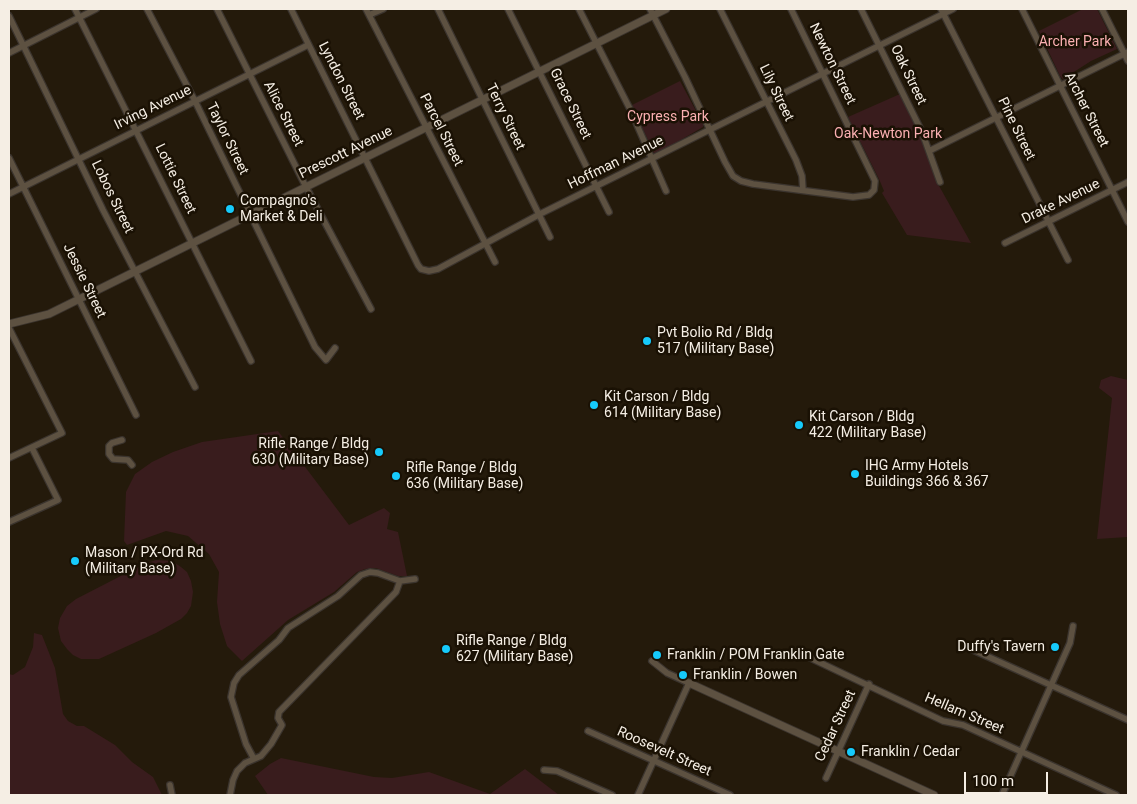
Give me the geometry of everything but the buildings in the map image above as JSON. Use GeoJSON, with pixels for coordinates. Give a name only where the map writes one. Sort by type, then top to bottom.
{"type":"FeatureCollection","features":[{"type":"Feature","properties":{"kind":"street","name":"Lottie Street"},"geometry":{"type":"LineString","coordinates":[[74,9],[251,361]]}},
{"type":"Feature","properties":{"kind":"street"},"geometry":{"type":"LineString","coordinates":[[9,53],[96,9]]}},
{"type":"Feature","properties":{"kind":"street","name":"Taylor Street"},"geometry":{"type":"LineString","coordinates":[[147,9],[195,101],[314,347],[326,360],[335,348]]}},
{"type":"Feature","properties":{"kind":"street","name":"Alice Street"},"geometry":{"type":"LineString","coordinates":[[217,9],[306,187],[371,309]]}},
{"type":"Feature","properties":{"kind":"street","name":"Lyndon Street"},"geometry":{"type":"LineString","coordinates":[[290,9],[418,266],[424,271]]}},
{"type":"Feature","properties":{"kind":"street","name":"Parcel Street"},"geometry":{"type":"LineString","coordinates":[[366,9],[495,262]]}},
{"type":"Feature","properties":{"kind":"street"},"geometry":{"type":"LineString","coordinates":[[369,15],[383,9]]}},
{"type":"Feature","properties":{"kind":"street","name":"Terry Street"},"geometry":{"type":"LineString","coordinates":[[438,9],[550,237]]}},
{"type":"Feature","properties":{"kind":"street","name":"Grace Street"},"geometry":{"type":"LineString","coordinates":[[508,9],[608,212]]}},
{"type":"Feature","properties":{"kind":"street"},"geometry":{"type":"LineString","coordinates":[[579,9],[630,110],[666,191]]}},
{"type":"Feature","properties":{"kind":"street","name":"Prescott Avenue"},"geometry":{"type":"LineString","coordinates":[[9,326],[41,317],[79,300],[596,44],[651,12],[666,9]]}},
{"type":"Feature","properties":{"kind":"street","name":"Lily Street"},"geometry":{"type":"LineString","coordinates":[[720,9],[796,160],[802,176],[803,190]]}},
{"type":"Feature","properties":{"kind":"street","name":"Newton Street"},"geometry":{"type":"LineString","coordinates":[[791,9],[862,152],[876,186],[872,192],[862,197],[803,190]]}},
{"type":"Feature","properties":{"kind":"street","name":"Oak Street"},"geometry":{"type":"LineString","coordinates":[[861,9],[922,132],[940,182]]}},
{"type":"Feature","properties":{"kind":"street","name":"Hoffman Avenue"},"geometry":{"type":"LineString","coordinates":[[424,271],[438,269],[540,214],[880,46],[943,11],[953,9]]}},
{"type":"Feature","properties":{"kind":"street","name":"Archer Street"},"geometry":{"type":"LineString","coordinates":[[1022,9],[1128,222]]}},
{"type":"Feature","properties":{"kind":"street"},"geometry":{"type":"LineString","coordinates":[[1102,9],[1126,53],[1128,61]]}},
{"type":"Feature","properties":{"kind":"street","name":"Pine Street"},"geometry":{"type":"LineString","coordinates":[[943,11],[1068,260]]}},
{"type":"Feature","properties":{"kind":"street"},"geometry":{"type":"LineString","coordinates":[[651,12],[734,176],[741,181],[753,184],[803,190]]}},
{"type":"Feature","properties":{"kind":"street","name":"Lobos Street"},"geometry":{"type":"LineString","coordinates":[[9,16],[103,210],[195,387]]}},
{"type":"Feature","properties":{"kind":"street","name":"Irving Avenue"},"geometry":{"type":"LineString","coordinates":[[9,194],[308,45]]}},
{"type":"Feature","properties":{"kind":"street"},"geometry":{"type":"LineString","coordinates":[[929,151],[1126,53]]}},
{"type":"Feature","properties":{"kind":"street","name":"Jessie Street"},"geometry":{"type":"LineString","coordinates":[[9,158],[136,415]]}},
{"type":"Feature","properties":{"kind":"street","name":"Drake Avenue"},"geometry":{"type":"LineString","coordinates":[[1005,243],[1128,182]]}},
{"type":"Feature","properties":{"kind":"street"},"geometry":{"type":"LineString","coordinates":[[9,326],[62,433],[9,458]]}},
{"type":"Feature","properties":{"kind":"street"},"geometry":{"type":"LineString","coordinates":[[122,440],[109,446],[109,454],[113,459],[128,460],[132,465]]}},
{"type":"Feature","properties":{"kind":"street"},"geometry":{"type":"LineString","coordinates":[[9,522],[58,500],[32,448]]}},
{"type":"Feature","properties":{"kind":"street"},"geometry":{"type":"LineString","coordinates":[[254,759],[246,744],[231,697],[234,683],[240,675],[279,640],[288,628],[338,596],[361,575],[370,572],[400,581],[415,579]]}},
{"type":"Feature","properties":{"kind":"street"},"geometry":{"type":"LineString","coordinates":[[230,795],[234,775],[245,763],[265,753],[282,724],[278,718],[279,712],[396,592],[400,581]]}},
{"type":"Feature","properties":{"kind":"street"},"geometry":{"type":"LineString","coordinates":[[1002,795],[1070,642],[1073,626]]}},
{"type":"Feature","properties":{"kind":"street"},"geometry":{"type":"LineString","coordinates":[[971,649],[1128,720]]}},
{"type":"Feature","properties":{"kind":"street","name":"Hellam Street"},"geometry":{"type":"LineString","coordinates":[[804,655],[943,720],[963,726],[1116,795]]}},
{"type":"Feature","properties":{"kind":"street"},"geometry":{"type":"LineString","coordinates":[[652,661],[667,673],[934,795]]}},
{"type":"Feature","properties":{"kind":"street"},"geometry":{"type":"LineString","coordinates":[[638,795],[689,683]]}},
{"type":"Feature","properties":{"kind":"street","name":"Cedar Street"},"geometry":{"type":"LineString","coordinates":[[826,778],[869,684]]}},
{"type":"Feature","properties":{"kind":"street","name":"Roosevelt Street"},"geometry":{"type":"LineString","coordinates":[[588,731],[730,795]]}},
{"type":"Feature","properties":{"kind":"street"},"geometry":{"type":"LineString","coordinates":[[544,770],[557,771],[612,795]]}},
{"type":"Feature","properties":{"kind":"street"},"geometry":{"type":"LineString","coordinates":[[170,785],[172,795]]}},
{"type":"Feature","properties":{"kind":"green space","name":"Archer Park"},"geometry":{"type":"Polygon","coordinates":[[[1083,9],[1097,9],[1117,49],[1091,61],[1063,79],[1039,31],[1083,9]]]}},
{"type":"Feature","properties":{"kind":"green space","name":"Cypress Park"},"geometry":{"type":"Polygon","coordinates":[[[680,81],[703,127],[660,152],[654,153],[632,105],[680,81]]]}},
{"type":"Feature","properties":{"kind":"green space","name":"Oak-Newton Park"},"geometry":{"type":"Polygon","coordinates":[[[900,94],[919,132],[938,184],[971,243],[907,235],[882,193],[884,191],[879,179],[848,117],[900,94]]]}},
{"type":"Feature","properties":{"kind":"green space"},"geometry":{"type":"Polygon","coordinates":[[[1111,376],[1128,380],[1128,537],[1097,539],[1112,398],[1099,388],[1101,380],[1111,376]]]}},
{"type":"Feature","properties":{"kind":"green space"},"geometry":{"type":"Polygon","coordinates":[[[278,431],[349,525],[384,508],[390,513],[387,529],[398,532],[407,576],[398,576],[376,568],[357,572],[334,592],[288,620],[242,661],[227,646],[220,624],[217,602],[219,572],[209,554],[188,536],[166,531],[127,545],[124,541],[126,492],[135,474],[152,462],[173,452],[202,442],[278,431]]]}},
{"type":"Feature","properties":{"kind":"green space"},"geometry":{"type":"Polygon","coordinates":[[[156,560],[172,561],[187,572],[193,592],[191,606],[187,613],[181,619],[156,633],[99,659],[81,659],[73,655],[61,641],[58,628],[60,618],[67,606],[76,599],[144,564],[156,560]]]}},
{"type":"Feature","properties":{"kind":"green space"},"geometry":{"type":"Polygon","coordinates":[[[34,633],[42,635],[55,668],[63,714],[68,721],[77,726],[84,726],[115,745],[132,762],[153,777],[162,795],[9,795],[9,674],[13,675],[25,667],[33,647],[34,633]]]}},
{"type":"Feature","properties":{"kind":"green space"},"geometry":{"type":"Polygon","coordinates":[[[281,758],[374,777],[392,778],[429,772],[490,794],[525,769],[559,795],[268,795],[255,776],[281,758]]]}},
{"type":"Feature","properties":{"kind":"place","name":"Compagno's Market & Deli"},"geometry":{"type":"Point","coordinates":[230,209]}},
{"type":"Feature","properties":{"kind":"place","name":"Pvt Bolio Rd / Bldg 517 (Military Base)"},"geometry":{"type":"Point","coordinates":[647,341]}},
{"type":"Feature","properties":{"kind":"place","name":"Kit Carson / Bldg 614 (Military Base)"},"geometry":{"type":"Point","coordinates":[594,405]}},
{"type":"Feature","properties":{"kind":"place","name":"Kit Carson / Bldg 422 (Military Base)"},"geometry":{"type":"Point","coordinates":[799,425]}},
{"type":"Feature","properties":{"kind":"place","name":"Rifle Range / Bldg 630 (Military Base)"},"geometry":{"type":"Point","coordinates":[379,452]}},
{"type":"Feature","properties":{"kind":"place","name":"IHG Army Hotels Buildings 366 & 367"},"geometry":{"type":"Point","coordinates":[855,474]}},
{"type":"Feature","properties":{"kind":"place","name":"Rifle Range / Bldg 636 (Military Base)"},"geometry":{"type":"Point","coordinates":[396,476]}},
{"type":"Feature","properties":{"kind":"place","name":"Mason / PX-Ord Rd (Military Base)"},"geometry":{"type":"Point","coordinates":[75,561]}},
{"type":"Feature","properties":{"kind":"place","name":"Duffy's Tavern"},"geometry":{"type":"Point","coordinates":[1055,647]}},
{"type":"Feature","properties":{"kind":"place","name":"Rifle Range / Bldg 627 (Military Base)"},"geometry":{"type":"Point","coordinates":[446,649]}},
{"type":"Feature","properties":{"kind":"place","name":"Franklin / POM Franklin Gate"},"geometry":{"type":"Point","coordinates":[657,655]}},
{"type":"Feature","properties":{"kind":"place","name":"Franklin / Bowen"},"geometry":{"type":"Point","coordinates":[683,675]}},
{"type":"Feature","properties":{"kind":"place","name":"Franklin / Cedar"},"geometry":{"type":"Point","coordinates":[851,752]}}]}
